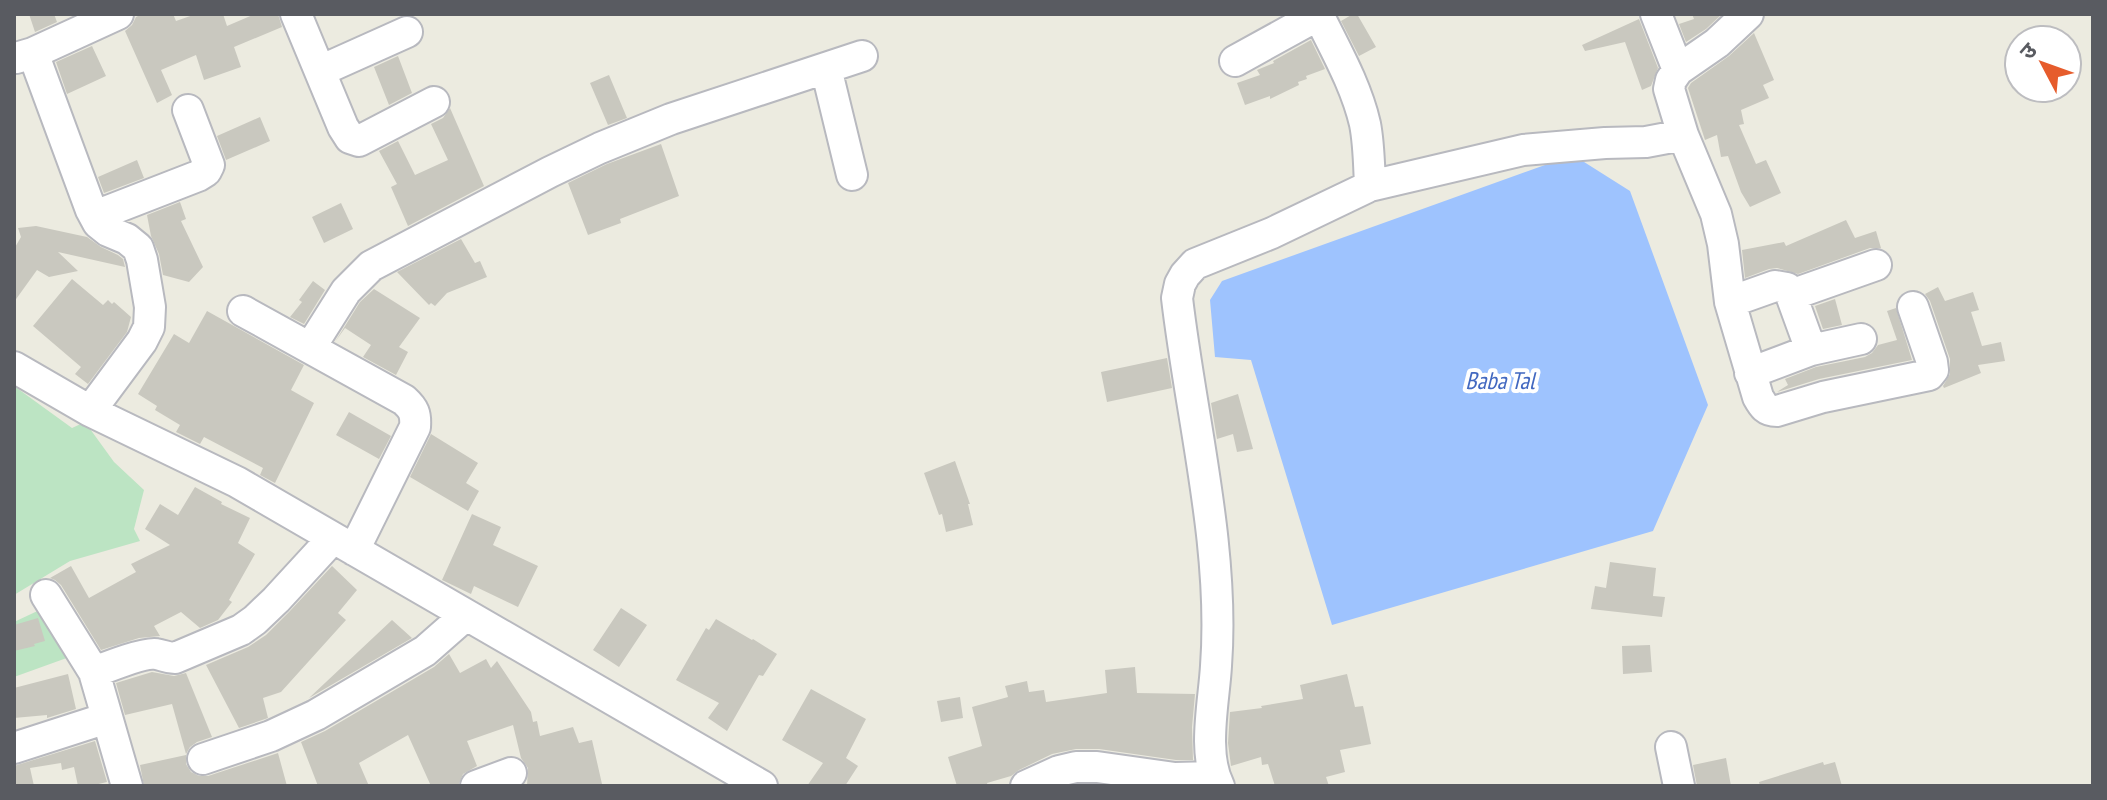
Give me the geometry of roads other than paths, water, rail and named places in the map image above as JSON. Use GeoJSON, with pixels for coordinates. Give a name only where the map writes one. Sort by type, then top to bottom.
{"type":"FeatureCollection","features":[{"type":"Feature","properties":{"kind":"street"},"geometry":{"type":"LineString","coordinates":[[90,411],[149,327],[150,307],[142,260],[138,248],[98,223],[23,56],[118,14]]}},
{"type":"Feature","properties":{"kind":"street"},"geometry":{"type":"LineString","coordinates":[[296,14],[350,138],[359,141],[434,102]]}},
{"type":"Feature","properties":{"kind":"street"},"geometry":{"type":"LineString","coordinates":[[1235,61],[1319,14],[1354,90],[1365,123],[1370,186]]}},
{"type":"Feature","properties":{"kind":"street"},"geometry":{"type":"LineString","coordinates":[[1656,14],[1678,70]]}},
{"type":"Feature","properties":{"kind":"street"},"geometry":{"type":"LineString","coordinates":[[1748,14],[1717,43],[1678,70],[1669,89],[1683,135],[1716,214],[1730,302],[1763,407],[1777,411],[1823,397],[1929,375],[1933,370],[1913,307]]}},
{"type":"Feature","properties":{"kind":"street"},"geometry":{"type":"LineString","coordinates":[[320,71],[407,32]]}},
{"type":"Feature","properties":{"kind":"street"},"geometry":{"type":"LineString","coordinates":[[310,348],[346,291],[371,266],[600,148],[671,119],[862,56]]}},
{"type":"Feature","properties":{"kind":"street"},"geometry":{"type":"LineString","coordinates":[[826,68],[852,175]]}},
{"type":"Feature","properties":{"kind":"street"},"geometry":{"type":"LineString","coordinates":[[95,216],[206,171],[209,165],[188,110]]}},
{"type":"Feature","properties":{"kind":"street"},"geometry":{"type":"LineString","coordinates":[[1026,786],[1076,767],[1217,781],[1210,725],[1218,642],[1216,576],[1177,298],[1180,284],[1195,264],[1272,233],[1370,186],[1523,150],[1646,142],[1683,135]]}},
{"type":"Feature","properties":{"kind":"street"},"geometry":{"type":"LineString","coordinates":[[1791,295],[1876,265]]}},
{"type":"Feature","properties":{"kind":"street"},"geometry":{"type":"LineString","coordinates":[[1730,302],[1775,286],[1787,288],[1811,350]]}},
{"type":"Feature","properties":{"kind":"street"},"geometry":{"type":"LineString","coordinates":[[94,672],[147,654],[175,658],[241,630],[343,544],[415,427],[416,416],[404,400],[243,311]]}},
{"type":"Feature","properties":{"kind":"street"},"geometry":{"type":"LineString","coordinates":[[1750,373],[1811,350],[1861,339]]}},
{"type":"Feature","properties":{"kind":"street"},"geometry":{"type":"LineString","coordinates":[[14,367],[90,411],[237,482],[752,784]]}},
{"type":"Feature","properties":{"kind":"street"},"geometry":{"type":"LineString","coordinates":[[46,595],[94,672],[127,786]]}},
{"type":"Feature","properties":{"kind":"street"},"geometry":{"type":"LineString","coordinates":[[203,759],[271,736],[316,715],[425,651],[466,615]]}},
{"type":"Feature","properties":{"kind":"street"},"geometry":{"type":"LineString","coordinates":[[14,748],[107,718]]}},
{"type":"Feature","properties":{"kind":"street"},"geometry":{"type":"LineString","coordinates":[[1671,747],[1679,786]]}},
{"type":"Feature","properties":{"kind":"street"},"geometry":{"type":"LineString","coordinates":[[476,786],[511,773]]}},
{"type":"Feature","properties":{"kind":"water","name":"Baba Tal"},"geometry":{"type":"Polygon","coordinates":[[[1573,155],[1630,191],[1708,405],[1653,531],[1332,625],[1251,360],[1215,357],[1210,300],[1222,281],[1573,155]]]}}]}
